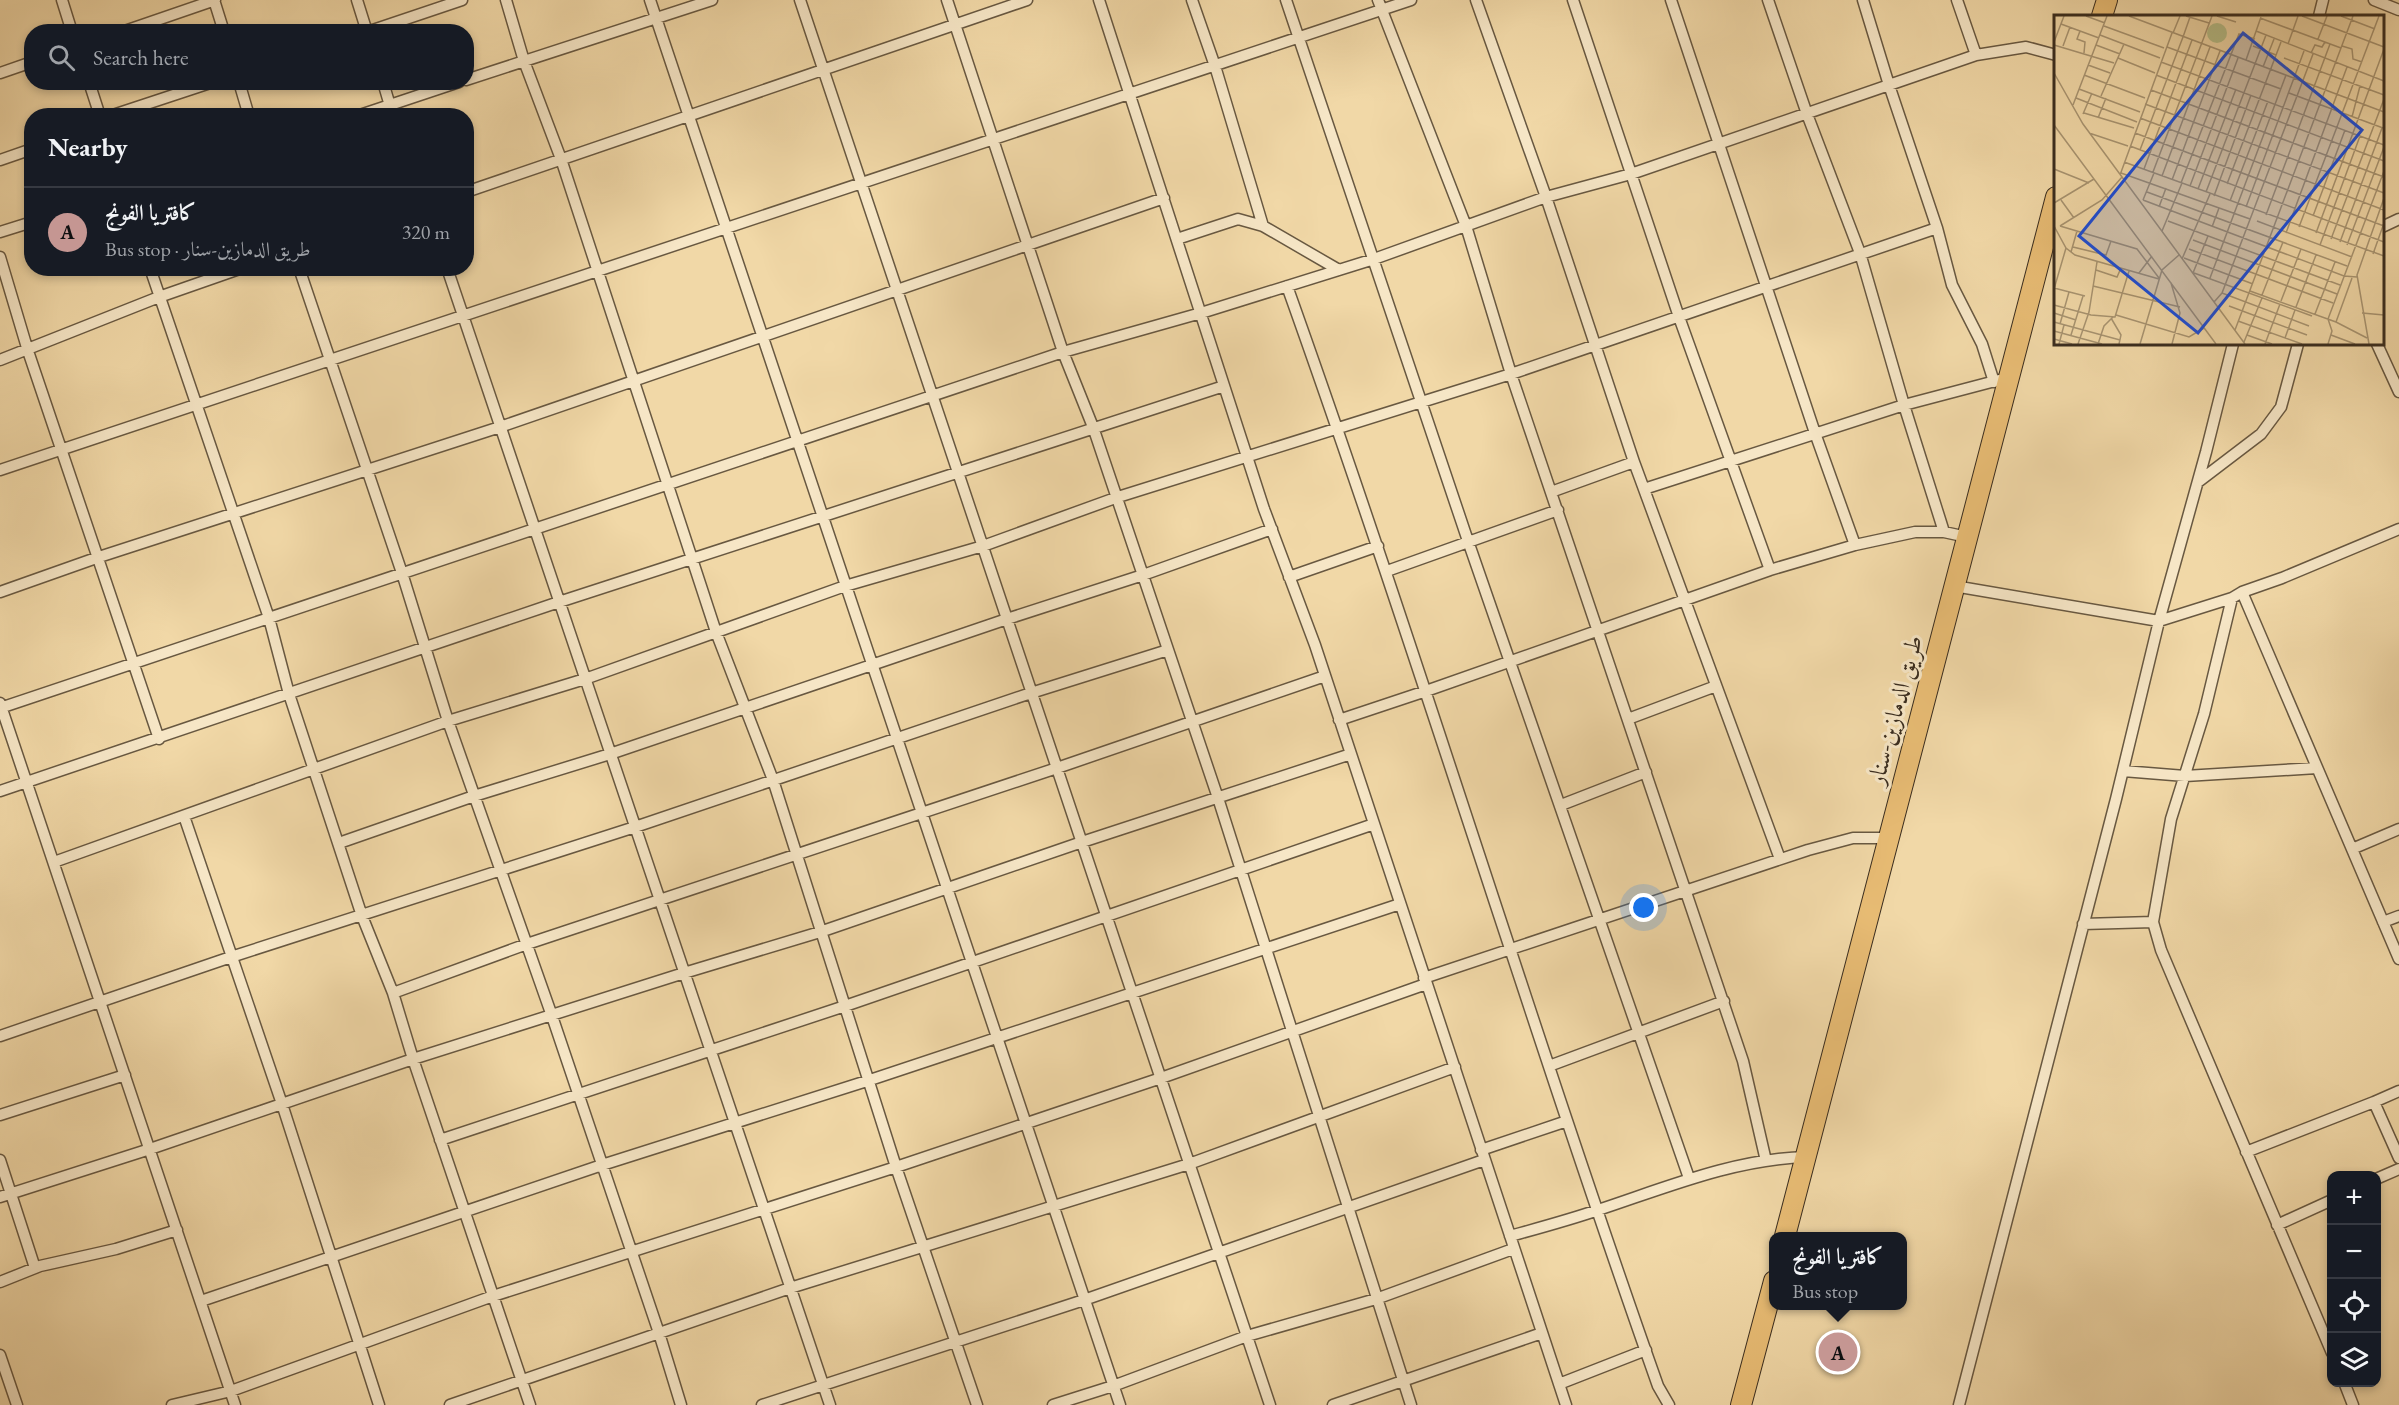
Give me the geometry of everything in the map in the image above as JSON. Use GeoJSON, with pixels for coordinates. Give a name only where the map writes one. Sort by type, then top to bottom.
{"type":"FeatureCollection","features":[{"type":"Feature","properties":{"kind":"highway"},"geometry":{"type":"LineString","coordinates":[[2102,15],[2107,0]]}},
{"type":"Feature","properties":{"kind":"highway","name":"طريق الدمازين-سنار"},"geometry":{"type":"LineString","coordinates":[[1786,1232],[1967,537],[2001,380],[2054,200]]}},
{"type":"Feature","properties":{"kind":"highway"},"geometry":{"type":"LineString","coordinates":[[1741,1405],[1769,1296]]}},
{"type":"Feature","properties":{"kind":"street"},"geometry":{"type":"LineString","coordinates":[[62,0],[70,24]]}},
{"type":"Feature","properties":{"kind":"street"},"geometry":{"type":"LineString","coordinates":[[145,24],[215,0],[222,24]]}},
{"type":"Feature","properties":{"kind":"street"},"geometry":{"type":"LineString","coordinates":[[357,0],[364,24]]}},
{"type":"Feature","properties":{"kind":"street"},"geometry":{"type":"LineString","coordinates":[[391,24],[462,0]]}},
{"type":"Feature","properties":{"kind":"street"},"geometry":{"type":"LineString","coordinates":[[506,0],[524,61],[561,159],[716,632],[773,780],[896,1167],[977,1405]]}},
{"type":"Feature","properties":{"kind":"street"},"geometry":{"type":"LineString","coordinates":[[650,0],[1120,1405]]}},
{"type":"Feature","properties":{"kind":"street"},"geometry":{"type":"LineString","coordinates":[[474,77],[712,0]]}},
{"type":"Feature","properties":{"kind":"street"},"geometry":{"type":"LineString","coordinates":[[800,0],[1270,1405]]}},
{"type":"Feature","properties":{"kind":"street"},"geometry":{"type":"LineString","coordinates":[[947,0],[1063,352],[1118,497],[1218,798],[1411,1405]]}},
{"type":"Feature","properties":{"kind":"street"},"geometry":{"type":"LineString","coordinates":[[474,189],[1027,0]]}},
{"type":"Feature","properties":{"kind":"street"},"geometry":{"type":"LineString","coordinates":[[1099,0],[1247,456],[1325,676],[1566,1405]]}},
{"type":"Feature","properties":{"kind":"street"},"geometry":{"type":"LineString","coordinates":[[1192,0],[1215,66],[1263,226]]}},
{"type":"Feature","properties":{"kind":"street"},"geometry":{"type":"LineString","coordinates":[[1286,0],[1468,541],[1689,1179]]}},
{"type":"Feature","properties":{"kind":"street"},"geometry":{"type":"LineString","coordinates":[[0,470],[1299,38],[1380,5],[1411,0]]}},
{"type":"Feature","properties":{"kind":"street"},"geometry":{"type":"LineString","coordinates":[[1476,0],[1546,197],[1634,462],[1780,859]]}},
{"type":"Feature","properties":{"kind":"street"},"geometry":{"type":"LineString","coordinates":[[1573,0],[1679,317],[1770,570]]}},
{"type":"Feature","properties":{"kind":"street"},"geometry":{"type":"LineString","coordinates":[[1671,0],[1815,433],[1855,545]]}},
{"type":"Feature","properties":{"kind":"street"},"geometry":{"type":"LineString","coordinates":[[1768,0],[1807,114],[1860,253],[1944,532]]}},
{"type":"Feature","properties":{"kind":"street"},"geometry":{"type":"LineString","coordinates":[[1644,489],[1904,405],[2001,380],[1952,285],[1937,228],[1863,0]]}},
{"type":"Feature","properties":{"kind":"street"},"geometry":{"type":"LineString","coordinates":[[1958,0],[1976,56]]}},
{"type":"Feature","properties":{"kind":"street"},"geometry":{"type":"LineString","coordinates":[[2319,15],[2323,0]]}},
{"type":"Feature","properties":{"kind":"street"},"geometry":{"type":"LineString","coordinates":[[2374,0],[2399,10]]}},
{"type":"Feature","properties":{"kind":"street"},"geometry":{"type":"LineString","coordinates":[[1380,5],[1466,226],[1511,374],[1724,1001],[1743,1061],[1766,1161]]}},
{"type":"Feature","properties":{"kind":"street"},"geometry":{"type":"LineString","coordinates":[[235,1405],[1,705],[535,530],[1063,352],[1201,313],[1374,259],[1546,197],[1631,174],[1976,56],[2026,47],[2054,55]]}},
{"type":"Feature","properties":{"kind":"street"},"geometry":{"type":"LineString","coordinates":[[0,73],[24,65]]}},
{"type":"Feature","properties":{"kind":"street"},"geometry":{"type":"LineString","coordinates":[[92,90],[97,108]]}},
{"type":"Feature","properties":{"kind":"street"},"geometry":{"type":"LineString","coordinates":[[134,108],[189,90]]}},
{"type":"Feature","properties":{"kind":"street"},"geometry":{"type":"LineString","coordinates":[[241,90],[247,108]]}},
{"type":"Feature","properties":{"kind":"street"},"geometry":{"type":"LineString","coordinates":[[386,90],[391,108]]}},
{"type":"Feature","properties":{"kind":"street"},"geometry":{"type":"LineString","coordinates":[[397,108],[440,90]]}},
{"type":"Feature","properties":{"kind":"street"},"geometry":{"type":"LineString","coordinates":[[0,160],[24,152]]}},
{"type":"Feature","properties":{"kind":"street"},"geometry":{"type":"LineString","coordinates":[[0,592],[99,557],[633,382],[1028,243],[1164,198]]}},
{"type":"Feature","properties":{"kind":"street"},"geometry":{"type":"LineString","coordinates":[[1177,239],[1238,219],[1263,226],[1339,270]]}},
{"type":"Feature","properties":{"kind":"street"},"geometry":{"type":"LineString","coordinates":[[2384,226],[2399,219]]}},
{"type":"Feature","properties":{"kind":"street"},"geometry":{"type":"LineString","coordinates":[[0,232],[24,224]]}},
{"type":"Feature","properties":{"kind":"street"},"geometry":{"type":"LineString","coordinates":[[54,862],[448,721],[585,679],[845,586],[982,546],[1118,497],[1511,374],[1937,228]]}},
{"type":"Feature","properties":{"kind":"street"},"geometry":{"type":"LineString","coordinates":[[0,257],[28,351],[63,449],[159,739]]}},
{"type":"Feature","properties":{"kind":"street"},"geometry":{"type":"LineString","coordinates":[[152,276],[269,618],[289,694],[362,916],[393,993],[413,1059],[530,1405]]}},
{"type":"Feature","properties":{"kind":"street"},"geometry":{"type":"LineString","coordinates":[[0,360],[28,351],[159,297],[219,276]]}},
{"type":"Feature","properties":{"kind":"street"},"geometry":{"type":"LineString","coordinates":[[301,276],[402,573],[448,721],[552,1016],[681,1405]]}},
{"type":"Feature","properties":{"kind":"street"},"geometry":{"type":"LineString","coordinates":[[450,276],[830,1405]]}},
{"type":"Feature","properties":{"kind":"street"},"geometry":{"type":"LineString","coordinates":[[1287,286],[1378,546],[1596,1210],[1658,1386],[1669,1405]]}},
{"type":"Feature","properties":{"kind":"street"},"geometry":{"type":"LineString","coordinates":[[1959,1405],[2123,771],[2159,621],[2233,345]]}},
{"type":"Feature","properties":{"kind":"street"},"geometry":{"type":"LineString","coordinates":[[2198,482],[2261,434],[2281,407],[2298,345]]}},
{"type":"Feature","properties":{"kind":"street"},"geometry":{"type":"LineString","coordinates":[[2377,345],[2399,392]]}},
{"type":"Feature","properties":{"kind":"street"},"geometry":{"type":"LineString","coordinates":[[0,791],[559,602],[1224,386]]}},
{"type":"Feature","properties":{"kind":"street"},"geometry":{"type":"LineString","coordinates":[[1551,492],[1634,462]]}},
{"type":"Feature","properties":{"kind":"street"},"geometry":{"type":"LineString","coordinates":[[1386,571],[1558,510]]}},
{"type":"Feature","properties":{"kind":"street"},"geometry":{"type":"LineString","coordinates":[[339,843],[474,796],[610,754],[1272,530]]}},
{"type":"Feature","properties":{"kind":"street"},"geometry":{"type":"LineString","coordinates":[[1954,586],[2159,621],[2282,579],[2399,530]]}},
{"type":"Feature","properties":{"kind":"street"},"geometry":{"type":"LineString","coordinates":[[1339,720],[1426,692],[1684,599],[1855,545],[1915,532],[1944,532],[1967,537]]}},
{"type":"Feature","properties":{"kind":"street"},"geometry":{"type":"LineString","coordinates":[[1290,577],[1378,546]]}},
{"type":"Feature","properties":{"kind":"street"},"geometry":{"type":"LineString","coordinates":[[2237,595],[2317,768],[2399,959]]}},
{"type":"Feature","properties":{"kind":"street"},"geometry":{"type":"LineString","coordinates":[[2237,595],[2204,714],[2171,819],[2153,922],[2161,950],[2327,1344]]}},
{"type":"Feature","properties":{"kind":"street"},"geometry":{"type":"LineString","coordinates":[[0,1036],[231,957],[635,827],[1031,693],[1168,650]]}},
{"type":"Feature","properties":{"kind":"street"},"geometry":{"type":"LineString","coordinates":[[393,993],[527,944],[1057,768],[1191,720],[1325,676]]}},
{"type":"Feature","properties":{"kind":"street"},"geometry":{"type":"LineString","coordinates":[[1628,719],[1716,686]]}},
{"type":"Feature","properties":{"kind":"street"},"geometry":{"type":"LineString","coordinates":[[0,1197],[150,1149],[413,1059],[820,932],[1082,842],[1351,754]]}},
{"type":"Feature","properties":{"kind":"street"},"geometry":{"type":"LineString","coordinates":[[2123,771],[2185,776],[2317,768]]}},
{"type":"Feature","properties":{"kind":"street"},"geometry":{"type":"LineString","coordinates":[[1561,805],[1646,772]]}},
{"type":"Feature","properties":{"kind":"street"},"geometry":{"type":"LineString","coordinates":[[184,816],[282,1104],[379,1405]]}},
{"type":"Feature","properties":{"kind":"street"},"geometry":{"type":"LineString","coordinates":[[440,1140],[1107,918],[1374,824]]}},
{"type":"Feature","properties":{"kind":"street"},"geometry":{"type":"LineString","coordinates":[[2352,849],[2399,829]]}},
{"type":"Feature","properties":{"kind":"street"},"geometry":{"type":"LineString","coordinates":[[172,1405],[231,1391],[493,1296],[896,1167],[1161,1078],[1292,1032],[1511,949],[1780,859],[1853,838],[1888,838]]}},
{"type":"Feature","properties":{"kind":"street"},"geometry":{"type":"LineString","coordinates":[[201,1301],[602,1165],[870,1080],[1400,904]]}},
{"type":"Feature","properties":{"kind":"street"},"geometry":{"type":"LineString","coordinates":[[2383,922],[2399,916]]}},
{"type":"Feature","properties":{"kind":"street"},"geometry":{"type":"LineString","coordinates":[[2083,924],[2153,922]]}},
{"type":"Feature","properties":{"kind":"street"},"geometry":{"type":"LineString","coordinates":[[1549,1066],[1724,1001]]}},
{"type":"Feature","properties":{"kind":"street"},"geometry":{"type":"LineString","coordinates":[[450,1405],[790,1288],[1189,1164],[1455,1067]]}},
{"type":"Feature","properties":{"kind":"street"},"geometry":{"type":"LineString","coordinates":[[0,1115],[125,1075]]}},
{"type":"Feature","properties":{"kind":"street"},"geometry":{"type":"LineString","coordinates":[[2246,1152],[2399,1091]]}},
{"type":"Feature","properties":{"kind":"street"},"geometry":{"type":"LineString","coordinates":[[2374,1102],[2399,1158]]}},
{"type":"Feature","properties":{"kind":"street"},"geometry":{"type":"LineString","coordinates":[[762,1405],[1084,1300],[1347,1207],[1567,1121]]}},
{"type":"Feature","properties":{"kind":"street"},"geometry":{"type":"LineString","coordinates":[[1510,1236],[1689,1179],[1780,1158],[1806,1157]]}},
{"type":"Feature","properties":{"kind":"street"},"geometry":{"type":"LineString","coordinates":[[0,1160],[35,1268]]}},
{"type":"Feature","properties":{"kind":"street"},"geometry":{"type":"LineString","coordinates":[[2381,1177],[2399,1169]]}},
{"type":"Feature","properties":{"kind":"street"},"geometry":{"type":"LineString","coordinates":[[2277,1225],[2327,1202]]}},
{"type":"Feature","properties":{"kind":"street"},"geometry":{"type":"LineString","coordinates":[[0,1282],[35,1268],[116,1249],[177,1230]]}},
{"type":"Feature","properties":{"kind":"street"},"geometry":{"type":"LineString","coordinates":[[1053,1405],[1113,1386],[1247,1336],[1376,1299],[1513,1249]]}},
{"type":"Feature","properties":{"kind":"street"},"geometry":{"type":"LineString","coordinates":[[1333,1405],[1542,1333]]}},
{"type":"Feature","properties":{"kind":"street"},"geometry":{"type":"LineString","coordinates":[[1559,1384],[1646,1350]]}},
{"type":"Feature","properties":{"kind":"street"},"geometry":{"type":"LineString","coordinates":[[0,1355],[17,1405]]}},
{"type":"Feature","properties":{"kind":"street"},"geometry":{"type":"LineString","coordinates":[[2346,1387],[2353,1405]]}},
{"type":"Feature","properties":{"kind":"place","name":"كافتريا الفونج"},"geometry":{"type":"Point","coordinates":[1838,1352]}}]}
